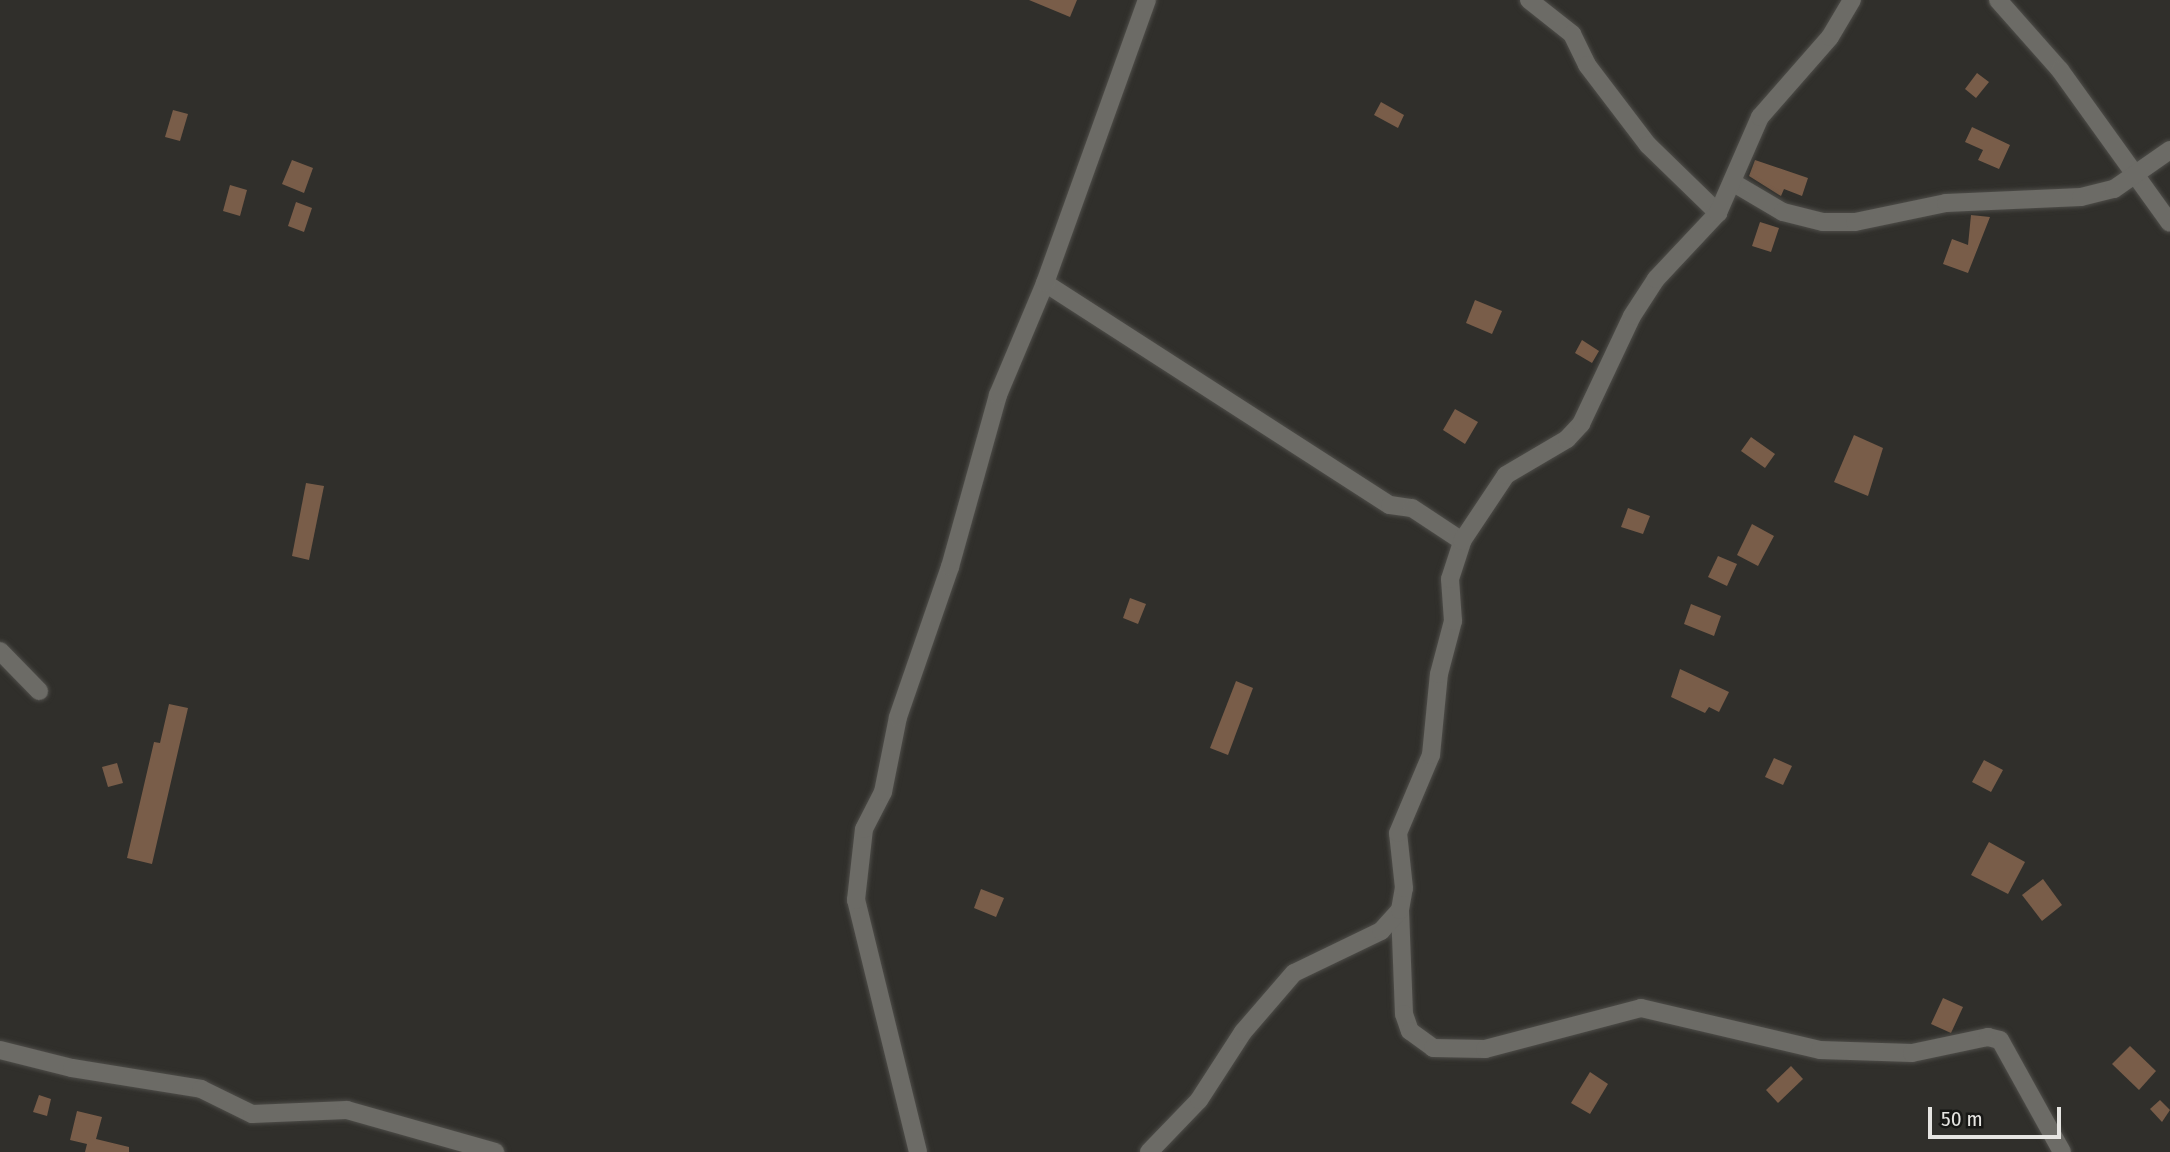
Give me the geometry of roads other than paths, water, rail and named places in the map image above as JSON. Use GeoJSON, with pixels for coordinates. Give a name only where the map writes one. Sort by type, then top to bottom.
{"type":"FeatureCollection","features":[{"type":"Feature","properties":{"kind":"street"},"geometry":{"type":"LineString","coordinates":[[918,1152],[910,1134],[856,900],[864,829],[883,792],[898,717],[950,567],[998,395],[1045,283],[1147,0]]}},
{"type":"Feature","properties":{"kind":"street"},"geometry":{"type":"LineString","coordinates":[[1529,0],[1572,34],[1587,65],[1648,145],[1718,213]]}},
{"type":"Feature","properties":{"kind":"street"},"geometry":{"type":"LineString","coordinates":[[1852,0],[1830,37],[1760,117],[1718,213],[1656,279],[1632,316],[1581,424],[1567,439],[1506,475],[1462,541],[1450,579],[1453,621],[1439,674],[1431,755],[1398,833],[1404,888],[1400,910],[1404,1014],[1410,1031],[1433,1048],[1485,1049],[1641,1008],[1820,1050],[1912,1053],[1988,1037],[2000,1040],[2062,1152]]}},
{"type":"Feature","properties":{"kind":"street"},"geometry":{"type":"LineString","coordinates":[[1998,0],[2060,70],[2170,223]]}},
{"type":"Feature","properties":{"kind":"street"},"geometry":{"type":"LineString","coordinates":[[1731,182],[1783,212],[1844,222],[1946,204],[2081,197],[2114,189],[2170,150]]}},
{"type":"Feature","properties":{"kind":"street"},"geometry":{"type":"LineString","coordinates":[[1045,283],[1390,505],[1412,508],[1462,541]]}},
{"type":"Feature","properties":{"kind":"street"},"geometry":{"type":"LineString","coordinates":[[0,651],[39,691]]}},
{"type":"Feature","properties":{"kind":"street"},"geometry":{"type":"LineString","coordinates":[[1149,1152],[1199,1100],[1243,1032],[1294,974],[1311,961],[1372,937],[1400,910]]}},
{"type":"Feature","properties":{"kind":"street"},"geometry":{"type":"LineString","coordinates":[[0,1050],[201,1089],[252,1114],[347,1110],[495,1152]]}},
{"type":"Feature","properties":{"kind":"street"},"geometry":{"type":"LineString","coordinates":[[907,1152],[910,1134]]}}]}
